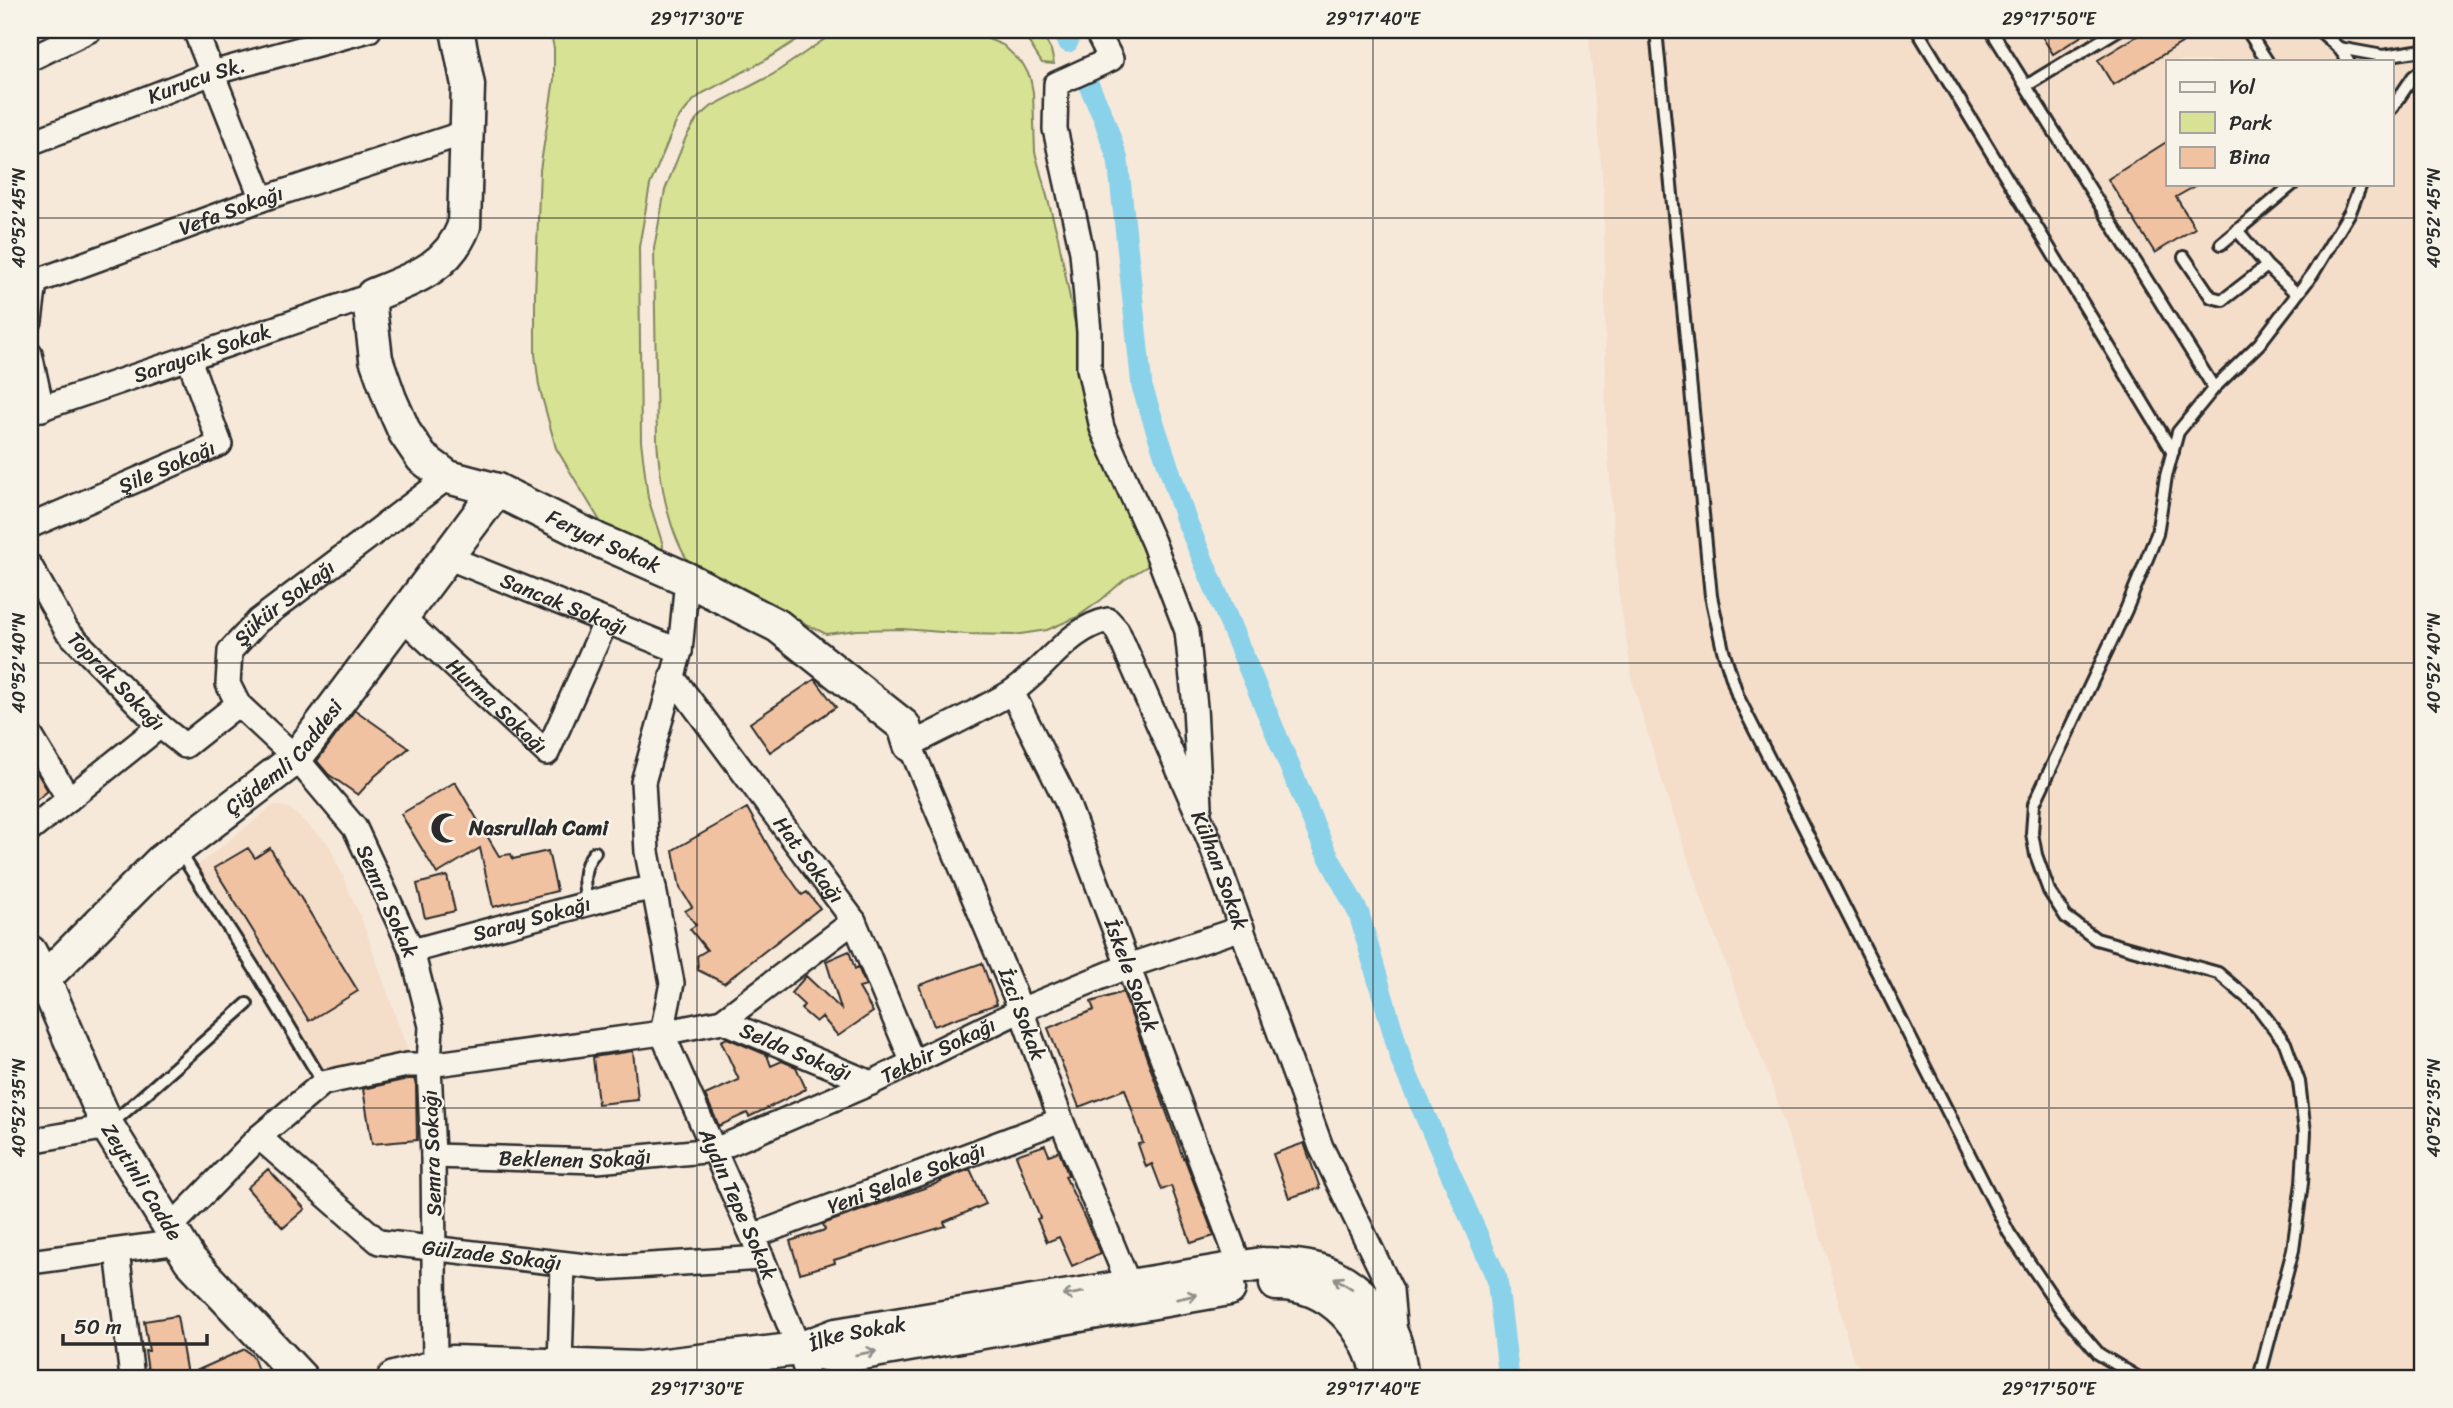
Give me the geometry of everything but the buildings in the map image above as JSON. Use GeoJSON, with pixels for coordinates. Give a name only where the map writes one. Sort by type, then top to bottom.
{"type":"FeatureCollection","features":[{"type":"Feature","properties":{"kind":"street"},"geometry":{"type":"LineString","coordinates":[[30,59],[90,30]]}},
{"type":"Feature","properties":{"kind":"street"},"geometry":{"type":"LineString","coordinates":[[195,30],[262,199]]}},
{"type":"Feature","properties":{"kind":"street","name":"Kurucu Sk."},"geometry":{"type":"LineString","coordinates":[[30,144],[212,73],[369,30]]}},
{"type":"Feature","properties":{"kind":"street"},"geometry":{"type":"LineString","coordinates":[[373,295],[424,273],[449,254],[458,242],[464,226],[468,85],[457,30]]}},
{"type":"Feature","properties":{"kind":"street"},"geometry":{"type":"LineString","coordinates":[[1096,30],[1111,58],[1056,84],[1055,129],[1082,252],[1089,332],[1089,368],[1102,428],[1153,542],[1186,631],[1195,707],[1201,820]]}},
{"type":"Feature","properties":{"kind":"street","name":"Vefa Sokağı"},"geometry":{"type":"LineString","coordinates":[[30,321],[35,282],[262,199],[467,132]]}},
{"type":"Feature","properties":{"kind":"street","name":"Saraycık Sokak"},"geometry":{"type":"LineString","coordinates":[[36,410],[373,295]]}},
{"type":"Feature","properties":{"kind":"street","name":"Feryat Sokak"},"geometry":{"type":"LineString","coordinates":[[373,295],[370,308],[376,359],[405,433],[422,458],[448,477],[497,490],[600,541],[687,579],[778,626],[904,726],[910,745]]}},
{"type":"Feature","properties":{"kind":"street"},"geometry":{"type":"LineString","coordinates":[[30,354],[36,410]]}},
{"type":"Feature","properties":{"kind":"street","name":"Şile Sokağı"},"geometry":{"type":"LineString","coordinates":[[30,526],[220,444],[189,359]]}},
{"type":"Feature","properties":{"kind":"street","name":"Şükür Sokağı"},"geometry":{"type":"LineString","coordinates":[[238,704],[228,684],[230,651],[258,621],[448,477]]}},
{"type":"Feature","properties":{"kind":"street","name":"Çiğdemli Caddesi"},"geometry":{"type":"LineString","coordinates":[[35,972],[160,862],[296,758],[497,490]]}},
{"type":"Feature","properties":{"kind":"street","name":"Sancak Sokağı"},"geometry":{"type":"LineString","coordinates":[[447,556],[680,651]]}},
{"type":"Feature","properties":{"kind":"street","name":"Toprak Sokağı"},"geometry":{"type":"LineString","coordinates":[[30,566],[67,631],[160,726],[30,830]]}},
{"type":"Feature","properties":{"kind":"street"},"geometry":{"type":"LineString","coordinates":[[663,1034],[672,983],[647,852],[643,782],[680,651],[687,579]]}},
{"type":"Feature","properties":{"kind":"street","name":"Hurma Sokağı"},"geometry":{"type":"LineString","coordinates":[[402,617],[547,753],[606,621]]}},
{"type":"Feature","properties":{"kind":"street","name":"Külhan Sokak"},"geometry":{"type":"LineString","coordinates":[[910,745],[1012,691],[1075,636],[1096,623],[1108,620],[1117,630],[1201,820],[1321,1147],[1391,1290],[1396,1345]]}},
{"type":"Feature","properties":{"kind":"street","name":"Hat Sokağı"},"geometry":{"type":"LineString","coordinates":[[672,676],[854,921],[913,1063]]}},
{"type":"Feature","properties":{"kind":"street","name":"İskele Sokak"},"geometry":{"type":"LineString","coordinates":[[1012,691],[1066,800],[1240,1266]]}},
{"type":"Feature","properties":{"kind":"street"},"geometry":{"type":"LineString","coordinates":[[160,726],[185,746],[238,704],[296,758]]}},
{"type":"Feature","properties":{"kind":"street"},"geometry":{"type":"LineString","coordinates":[[32,743],[69,799]]}},
{"type":"Feature","properties":{"kind":"street","name":"İzci Sokak"},"geometry":{"type":"LineString","coordinates":[[910,745],[1021,1010],[1061,1120],[1131,1296]]}},
{"type":"Feature","properties":{"kind":"street","name":"Semra Sokak"},"geometry":{"type":"LineString","coordinates":[[296,758],[355,828],[412,951],[431,1026],[429,1065]]}},
{"type":"Feature","properties":{"kind":"street","name":"Saray Sokağı"},"geometry":{"type":"LineString","coordinates":[[412,951],[654,888]]}},
{"type":"Feature","properties":{"kind":"street"},"geometry":{"type":"LineString","coordinates":[[30,1262],[117,1251],[174,1235],[259,1137],[323,1083],[407,1065],[429,1065],[663,1034],[722,1021],[854,921]]}},
{"type":"Feature","properties":{"kind":"street","name":"Tekbir Sokağı"},"geometry":{"type":"LineString","coordinates":[[715,1150],[871,1083],[1021,1010],[1128,966],[1242,928]]}},
{"type":"Feature","properties":{"kind":"street","name":"Zeytinli Cadde"},"geometry":{"type":"LineString","coordinates":[[35,972],[108,1127],[190,1260],[302,1378]]}},
{"type":"Feature","properties":{"kind":"street","name":"Selda Sokağı"},"geometry":{"type":"LineString","coordinates":[[722,1021],[871,1083]]}},
{"type":"Feature","properties":{"kind":"street","name":"Aydın Tepe Sokak"},"geometry":{"type":"LineString","coordinates":[[663,1034],[753,1236],[804,1363]]}},
{"type":"Feature","properties":{"kind":"street","name":"Semra Sokağı"},"geometry":{"type":"LineString","coordinates":[[429,1065],[435,1247],[435,1367]]}},
{"type":"Feature","properties":{"kind":"street","name":"Yeni Şelale Sokağı"},"geometry":{"type":"LineString","coordinates":[[753,1236],[1061,1120]]}},
{"type":"Feature","properties":{"kind":"street"},"geometry":{"type":"LineString","coordinates":[[30,1140],[108,1127]]}},
{"type":"Feature","properties":{"kind":"street","name":"Gülzade Sokağı"},"geometry":{"type":"LineString","coordinates":[[259,1137],[379,1242],[603,1268],[762,1258]]}},
{"type":"Feature","properties":{"kind":"street","name":"Beklenen Sokağı"},"geometry":{"type":"LineString","coordinates":[[433,1156],[597,1161],[715,1150]]}},
{"type":"Feature","properties":{"kind":"street"},"geometry":{"type":"LineString","coordinates":[[117,1251],[132,1378]]}},
{"type":"Feature","properties":{"kind":"street"},"geometry":{"type":"LineString","coordinates":[[560,1365],[563,1264]]}},
{"type":"Feature","properties":{"kind":"street","name":"İlke Sokak"},"geometry":{"type":"LineString","coordinates":[[394,1378],[452,1362],[640,1368],[804,1363],[1131,1296],[1240,1266],[1262,1264],[1296,1265],[1328,1273],[1357,1292],[1384,1318],[1396,1345],[1402,1378]]}},
{"type":"Feature","properties":{"kind":"street","name":"İlke Sokak"},"geometry":{"type":"LineString","coordinates":[[1131,1296],[1248,1284],[1284,1284],[1316,1292],[1343,1311],[1361,1330],[1374,1354],[1379,1378]]}},
{"type":"Feature","properties":{"kind":"lane"},"geometry":{"type":"LineString","coordinates":[[1656,30],[1711,596],[1723,650],[1738,697],[2010,1233],[2062,1311],[2099,1354],[2139,1378]]}},
{"type":"Feature","properties":{"kind":"lane"},"geometry":{"type":"LineString","coordinates":[[1917,30],[2173,452]]}},
{"type":"Feature","properties":{"kind":"lane"},"geometry":{"type":"LineString","coordinates":[[1992,30],[2214,388]]}},
{"type":"Feature","properties":{"kind":"lane"},"geometry":{"type":"LineString","coordinates":[[2026,86],[2118,30]]}},
{"type":"Feature","properties":{"kind":"lane"},"geometry":{"type":"LineString","coordinates":[[2247,30],[2266,60]]}},
{"type":"Feature","properties":{"kind":"lane"},"geometry":{"type":"LineString","coordinates":[[2319,30],[2339,48],[2347,60]]}},
{"type":"Feature","properties":{"kind":"lane"},"geometry":{"type":"LineString","coordinates":[[2339,48],[2383,56],[2423,50]]}},
{"type":"Feature","properties":{"kind":"lane"},"geometry":{"type":"LineString","coordinates":[[2394,105],[2413,77],[2423,69]]}},
{"type":"Feature","properties":{"kind":"lane"},"geometry":{"type":"LineString","coordinates":[[2221,244],[2291,186]]}},
{"type":"Feature","properties":{"kind":"lane"},"geometry":{"type":"LineString","coordinates":[[2259,1378],[2293,1250],[2302,1182],[2305,1132],[2299,1082],[2285,1043],[2257,1006],[2218,973],[2096,939],[2066,917],[2049,891],[2036,855],[2032,833],[2034,804],[2126,610],[2157,534],[2166,477],[2178,432],[2214,388],[2259,344],[2312,275],[2350,212],[2360,186]]}},
{"type":"Feature","properties":{"kind":"lane"},"geometry":{"type":"LineString","coordinates":[[2237,230],[2267,266],[2297,294]]}},
{"type":"Feature","properties":{"kind":"lane"},"geometry":{"type":"LineString","coordinates":[[2184,257],[2211,297],[2223,300],[2267,266]]}},
{"type":"Feature","properties":{"kind":"lane"},"geometry":{"type":"LineString","coordinates":[[178,848],[257,971],[323,1083]]}},
{"type":"Feature","properties":{"kind":"lane"},"geometry":{"type":"LineString","coordinates":[[588,904],[584,881],[587,863],[595,852]]}},
{"type":"Feature","properties":{"kind":"lane"},"geometry":{"type":"LineString","coordinates":[[108,1127],[247,1004]]}},
{"type":"Feature","properties":{"kind":"shaded area"},"geometry":{"type":"Polygon","coordinates":[[[1588,30],[2423,30],[2423,1378],[1874,1378],[1853,1360],[1826,1253],[1774,1091],[1704,906],[1633,684],[1618,589],[1606,427],[1604,196],[1588,30]]]}},
{"type":"Feature","properties":{"kind":"shaded area"},"geometry":{"type":"Polygon","coordinates":[[[274,805],[289,808],[328,843],[362,920],[411,1060],[325,1074],[197,866],[274,805]]]}},
{"type":"Feature","properties":{"kind":"green space"},"geometry":{"type":"Polygon","coordinates":[[[550,30],[812,30],[693,101],[677,120],[650,185],[639,247],[641,441],[648,498],[663,545],[662,555],[603,526],[556,448],[539,386],[535,354],[535,295],[540,170],[554,79],[554,48],[550,30]]]}},
{"type":"Feature","properties":{"kind":"green space"},"geometry":{"type":"Polygon","coordinates":[[[838,30],[966,30],[1003,45],[1023,64],[1030,77],[1035,152],[1058,237],[1080,349],[1151,564],[1124,580],[1077,617],[1047,630],[1014,635],[903,629],[826,634],[693,568],[684,555],[671,524],[660,473],[657,441],[654,248],[665,190],[686,137],[697,119],[712,106],[772,75],[838,30]]]}},
{"type":"Feature","properties":{"kind":"green space"},"geometry":{"type":"Polygon","coordinates":[[[1021,30],[1040,30],[1051,50],[1054,64],[1042,63],[1021,30]]]}},
{"type":"Feature","properties":{"kind":"waterway"},"geometry":{"type":"LineString","coordinates":[[1062,30],[1068,42]]}},
{"type":"Feature","properties":{"kind":"waterway"},"geometry":{"type":"LineString","coordinates":[[1087,81],[1118,160],[1142,387],[1185,517],[1324,848],[1359,914],[1402,1063],[1497,1279],[1509,1378]]}},
{"type":"Feature","properties":{"kind":"place","name":"Nasrullah Cami"},"geometry":{"type":"Point","coordinates":[446,828]}}]}
